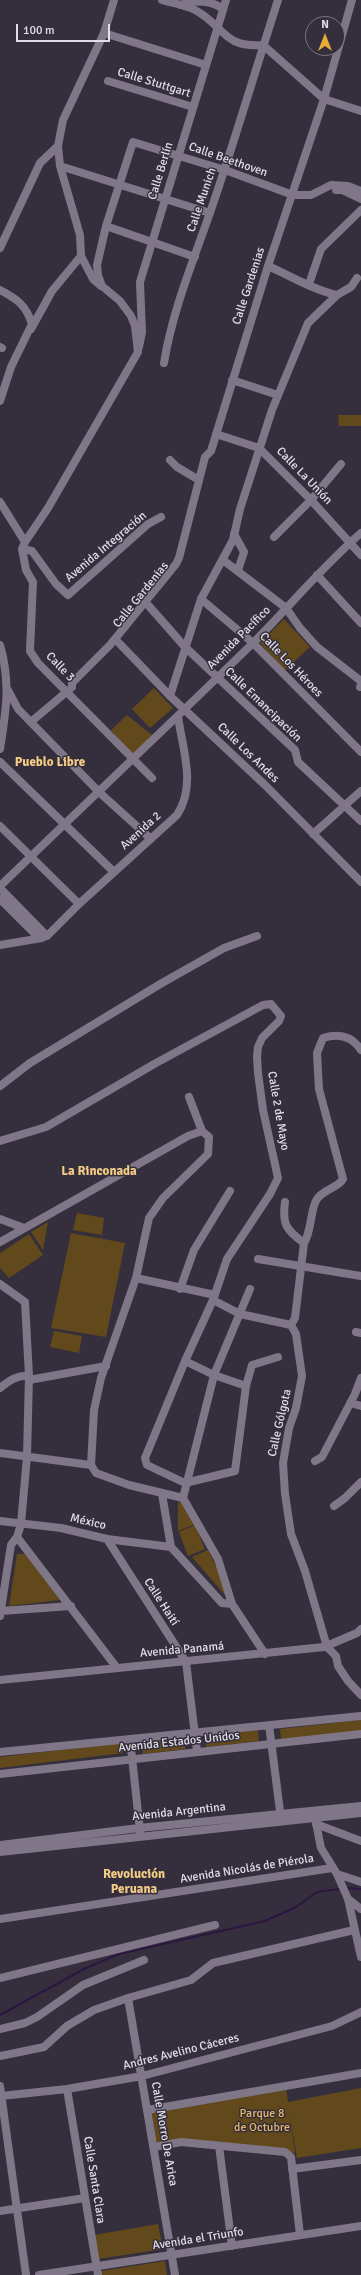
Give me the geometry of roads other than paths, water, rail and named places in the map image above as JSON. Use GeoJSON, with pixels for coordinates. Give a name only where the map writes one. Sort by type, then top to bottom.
{"type":"FeatureCollection","features":[{"type":"Feature","properties":{"kind":"street"},"geometry":{"type":"LineString","coordinates":[[114,0],[104,33],[63,120],[58,146],[60,166],[80,235],[81,256],[93,279],[120,302],[131,316],[135,326],[138,352]]}},
{"type":"Feature","properties":{"kind":"street"},"geometry":{"type":"LineString","coordinates":[[162,0],[195,10],[240,44],[263,45],[324,99],[361,111]]}},
{"type":"Feature","properties":{"kind":"street","name":"Calle Berlín"},"geometry":{"type":"LineString","coordinates":[[23,546],[48,508],[138,352],[142,332],[140,282],[226,0]]}},
{"type":"Feature","properties":{"kind":"street","name":"Calle Munich"},"geometry":{"type":"LineString","coordinates":[[164,363],[167,343],[225,170],[278,0]]}},
{"type":"Feature","properties":{"kind":"street","name":"Calle Gardenias"},"geometry":{"type":"LineString","coordinates":[[70,690],[72,683],[110,645],[176,564],[179,558],[205,457],[209,453],[216,434],[268,266],[324,99],[352,0]]}},
{"type":"Feature","properties":{"kind":"street"},"geometry":{"type":"LineString","coordinates":[[179,5],[188,3],[214,2],[223,9]]}},
{"type":"Feature","properties":{"kind":"street"},"geometry":{"type":"LineString","coordinates":[[104,33],[206,65]]}},
{"type":"Feature","properties":{"kind":"street","name":"Calle Stuttgart"},"geometry":{"type":"LineString","coordinates":[[108,81],[193,107]]}},
{"type":"Feature","properties":{"kind":"street","name":"Calle Beethoven"},"geometry":{"type":"LineString","coordinates":[[119,184],[132,142],[225,170],[293,195]]}},
{"type":"Feature","properties":{"kind":"street"},"geometry":{"type":"LineString","coordinates":[[0,248],[40,163],[58,146]]}},
{"type":"Feature","properties":{"kind":"street"},"geometry":{"type":"LineString","coordinates":[[60,166],[210,213]]}},
{"type":"Feature","properties":{"kind":"street"},"geometry":{"type":"LineString","coordinates":[[102,286],[98,275],[97,265],[106,226],[119,184]]}},
{"type":"Feature","properties":{"kind":"street"},"geometry":{"type":"LineString","coordinates":[[293,195],[311,195],[331,185],[348,186],[361,191]]}},
{"type":"Feature","properties":{"kind":"street"},"geometry":{"type":"LineString","coordinates":[[320,190],[342,190],[361,199]]}},
{"type":"Feature","properties":{"kind":"street"},"geometry":{"type":"LineString","coordinates":[[309,284],[321,248],[361,210]]}},
{"type":"Feature","properties":{"kind":"street"},"geometry":{"type":"LineString","coordinates":[[106,226],[195,257]]}},
{"type":"Feature","properties":{"kind":"street"},"geometry":{"type":"LineString","coordinates":[[0,401],[12,367],[52,291],[81,256]]}},
{"type":"Feature","properties":{"kind":"street"},"geometry":{"type":"LineString","coordinates":[[268,266],[309,284],[318,291],[337,295]]}},
{"type":"Feature","properties":{"kind":"street"},"geometry":{"type":"LineString","coordinates":[[170,696],[201,599],[223,560],[234,534],[278,395],[308,323],[337,295],[351,287],[357,278]]}},
{"type":"Feature","properties":{"kind":"street"},"geometry":{"type":"LineString","coordinates":[[0,290],[22,304],[30,316],[32,329]]}},
{"type":"Feature","properties":{"kind":"street"},"geometry":{"type":"LineString","coordinates":[[232,380],[278,395]]}},
{"type":"Feature","properties":{"kind":"street","name":"Calle La Unión"},"geometry":{"type":"LineString","coordinates":[[216,434],[260,448],[312,500],[361,555]]}},
{"type":"Feature","properties":{"kind":"street","name":"Calle Gardenias"},"geometry":{"type":"LineString","coordinates":[[32,722],[70,690],[77,686],[118,642],[183,561],[210,460],[209,453]]}},
{"type":"Feature","properties":{"kind":"street"},"geometry":{"type":"LineString","coordinates":[[170,460],[177,467],[199,480]]}},
{"type":"Feature","properties":{"kind":"street"},"geometry":{"type":"LineString","coordinates":[[274,537],[312,500],[341,464]]}},
{"type":"Feature","properties":{"kind":"street"},"geometry":{"type":"LineString","coordinates":[[0,502],[23,546]]}},
{"type":"Feature","properties":{"kind":"street","name":"Avenida Integración"},"geometry":{"type":"LineString","coordinates":[[23,546],[32,551],[56,584],[68,595],[148,524],[161,517]]}},
{"type":"Feature","properties":{"kind":"street","name":"Avenida Pacífico"},"geometry":{"type":"LineString","coordinates":[[0,887],[64,824],[100,793],[134,760],[185,708],[253,643],[317,575],[361,533]]}},
{"type":"Feature","properties":{"kind":"street"},"geometry":{"type":"LineString","coordinates":[[234,534],[244,552],[238,570]]}},
{"type":"Feature","properties":{"kind":"street","name":"Calle 3"},"geometry":{"type":"LineString","coordinates":[[23,546],[26,570],[33,582],[30,651],[38,663],[70,690],[152,778]]}},
{"type":"Feature","properties":{"kind":"street"},"geometry":{"type":"LineString","coordinates":[[223,560],[286,608],[300,628],[317,647],[360,681]]}},
{"type":"Feature","properties":{"kind":"street"},"geometry":{"type":"LineString","coordinates":[[317,575],[361,622]]}},
{"type":"Feature","properties":{"kind":"street","name":"Calle Los Héroes"},"geometry":{"type":"LineString","coordinates":[[201,599],[253,643],[361,752]]}},
{"type":"Feature","properties":{"kind":"street","name":"Calle Emancipación"},"geometry":{"type":"LineString","coordinates":[[148,605],[185,648],[295,750],[298,762],[342,808],[361,821]]}},
{"type":"Feature","properties":{"kind":"street","name":"Calle Los Andes"},"geometry":{"type":"LineString","coordinates":[[118,642],[170,696],[185,708],[361,882]]}},
{"type":"Feature","properties":{"kind":"street"},"geometry":{"type":"LineString","coordinates":[[0,645],[6,666],[8,690],[0,749]]}},
{"type":"Feature","properties":{"kind":"street"},"geometry":{"type":"LineString","coordinates":[[8,690],[14,704],[100,793],[151,839]]}},
{"type":"Feature","properties":{"kind":"street","name":"Avenida 2"},"geometry":{"type":"LineString","coordinates":[[43,938],[177,815],[182,807],[187,792],[187,764],[178,716]]}},
{"type":"Feature","properties":{"kind":"street"},"geometry":{"type":"LineString","coordinates":[[0,762],[114,872]]}},
{"type":"Feature","properties":{"kind":"street"},"geometry":{"type":"LineString","coordinates":[[313,834],[361,791]]}},
{"type":"Feature","properties":{"kind":"street"},"geometry":{"type":"LineString","coordinates":[[0,826],[79,904]]}},
{"type":"Feature","properties":{"kind":"street"},"geometry":{"type":"LineString","coordinates":[[0,887],[43,938]]}},
{"type":"Feature","properties":{"kind":"street"},"geometry":{"type":"LineString","coordinates":[[0,899],[43,938]]}},
{"type":"Feature","properties":{"kind":"street"},"geometry":{"type":"LineString","coordinates":[[0,1086],[30,1063],[162,983],[224,948],[257,936]]}},
{"type":"Feature","properties":{"kind":"street"},"geometry":{"type":"LineString","coordinates":[[0,945],[43,938]]}},
{"type":"Feature","properties":{"kind":"street","name":"Calle 2 de Mayo"},"geometry":{"type":"LineString","coordinates":[[0,1141],[46,1127],[263,1005],[271,1004],[281,1016],[279,1021],[262,1038],[258,1047],[258,1073],[278,1178],[270,1194],[232,1250],[214,1297],[185,1361],[145,1458],[147,1465],[186,1483]]}},
{"type":"Feature","properties":{"kind":"street"},"geometry":{"type":"LineString","coordinates":[[136,1278],[214,1297],[240,1314],[292,1325],[295,1318],[304,1243],[308,1237],[316,1200],[328,1188],[341,1183],[343,1179],[319,1089],[317,1054],[323,1038],[332,1035],[342,1035],[356,1042],[361,1050]]}},
{"type":"Feature","properties":{"kind":"street"},"geometry":{"type":"LineString","coordinates":[[183,1498],[162,1494],[96,1473],[91,1465],[94,1410],[101,1378],[136,1278],[146,1230],[154,1208],[171,1189],[208,1154],[209,1137],[202,1131],[189,1097]]}},
{"type":"Feature","properties":{"kind":"street"},"geometry":{"type":"LineString","coordinates":[[0,1242],[188,1136],[202,1131]]}},
{"type":"Feature","properties":{"kind":"street"},"geometry":{"type":"LineString","coordinates":[[180,1289],[194,1250],[230,1191]]}},
{"type":"Feature","properties":{"kind":"street"},"geometry":{"type":"LineString","coordinates":[[284,1202],[282,1217],[290,1233],[304,1243]]}},
{"type":"Feature","properties":{"kind":"street"},"geometry":{"type":"LineString","coordinates":[[0,1219],[24,1228]]}},
{"type":"Feature","properties":{"kind":"street"},"geometry":{"type":"LineString","coordinates":[[258,1259],[300,1267],[309,1266],[361,1276]]}},
{"type":"Feature","properties":{"kind":"street"},"geometry":{"type":"LineString","coordinates":[[0,1284],[25,1302],[29,1378],[27,1456],[21,1524],[17,1538],[11,1545],[0,1614],[71,1606]]}},
{"type":"Feature","properties":{"kind":"street"},"geometry":{"type":"LineString","coordinates":[[250,1289],[214,1375],[183,1498],[218,1559],[232,1604],[265,1654]]}},
{"type":"Feature","properties":{"kind":"street","name":"Calle Gólgota"},"geometry":{"type":"LineString","coordinates":[[292,1325],[296,1334],[302,1376],[296,1408],[289,1428],[283,1463],[285,1494],[291,1534],[305,1571],[327,1647],[336,1656],[338,1666],[361,1696]]}},
{"type":"Feature","properties":{"kind":"street"},"geometry":{"type":"LineString","coordinates":[[186,1483],[235,1471],[246,1386],[252,1365],[278,1357]]}},
{"type":"Feature","properties":{"kind":"street"},"geometry":{"type":"LineString","coordinates":[[185,1361],[214,1375],[246,1386]]}},
{"type":"Feature","properties":{"kind":"street"},"geometry":{"type":"LineString","coordinates":[[0,1388],[7,1382],[26,1376],[29,1378],[106,1366]]}},
{"type":"Feature","properties":{"kind":"street"},"geometry":{"type":"LineString","coordinates":[[314,1461],[322,1457],[350,1403],[361,1378]]}},
{"type":"Feature","properties":{"kind":"street"},"geometry":{"type":"LineString","coordinates":[[350,1403],[361,1406]]}},
{"type":"Feature","properties":{"kind":"street"},"geometry":{"type":"LineString","coordinates":[[0,1453],[91,1465]]}},
{"type":"Feature","properties":{"kind":"street"},"geometry":{"type":"LineString","coordinates":[[334,1506],[345,1498],[361,1482]]}},
{"type":"Feature","properties":{"kind":"street"},"geometry":{"type":"LineString","coordinates":[[162,1494],[171,1548],[222,1603],[232,1604]]}},
{"type":"Feature","properties":{"kind":"street","name":"México"},"geometry":{"type":"LineString","coordinates":[[0,1521],[61,1528],[107,1539],[171,1548]]}},
{"type":"Feature","properties":{"kind":"street"},"geometry":{"type":"LineString","coordinates":[[17,1538],[71,1606],[117,1668]]}},
{"type":"Feature","properties":{"kind":"street","name":"Calle Haití"},"geometry":{"type":"LineString","coordinates":[[107,1539],[186,1662],[197,1751]]}},
{"type":"Feature","properties":{"kind":"street","name":"Avenida Panamá"},"geometry":{"type":"LineString","coordinates":[[0,1680],[327,1647],[357,1633],[361,1629]]}},
{"type":"Feature","properties":{"kind":"street","name":"Avenida Estados Unidos"},"geometry":{"type":"LineString","coordinates":[[0,1752],[361,1716]]}},
{"type":"Feature","properties":{"kind":"street"},"geometry":{"type":"LineString","coordinates":[[269,1725],[281,1818]]}},
{"type":"Feature","properties":{"kind":"street","name":"Avenida Estados Unidos"},"geometry":{"type":"LineString","coordinates":[[0,1774],[132,1758],[272,1745],[361,1734]]}},
{"type":"Feature","properties":{"kind":"street"},"geometry":{"type":"LineString","coordinates":[[130,1739],[142,1837]]}},
{"type":"Feature","properties":{"kind":"street","name":"Avenida Argentina"},"geometry":{"type":"LineString","coordinates":[[315,1817],[361,1806]]}},
{"type":"Feature","properties":{"kind":"street","name":"Avenida Argentina"},"geometry":{"type":"LineString","coordinates":[[0,1852],[49,1843],[99,1837],[140,1828],[361,1813]]}},
{"type":"Feature","properties":{"kind":"street"},"geometry":{"type":"LineString","coordinates":[[315,1817],[361,1841]]}},
{"type":"Feature","properties":{"kind":"street"},"geometry":{"type":"LineString","coordinates":[[315,1817],[321,1848],[336,1874],[347,1898],[361,1957]]}},
{"type":"Feature","properties":{"kind":"street","name":"Avenida Argentina"},"geometry":{"type":"LineString","coordinates":[[99,1837],[142,1837],[281,1818]]}},
{"type":"Feature","properties":{"kind":"street","name":"Avenida Argentina"},"geometry":{"type":"LineString","coordinates":[[0,1845],[49,1843]]}},
{"type":"Feature","properties":{"kind":"street"},"geometry":{"type":"LineString","coordinates":[[336,1874],[361,1882]]}},
{"type":"Feature","properties":{"kind":"street","name":"Avenida Nicolás de Piérola"},"geometry":{"type":"LineString","coordinates":[[0,1919],[336,1874]]}},
{"type":"Feature","properties":{"kind":"street"},"geometry":{"type":"LineString","coordinates":[[347,1898],[361,1909]]}},
{"type":"Feature","properties":{"kind":"street"},"geometry":{"type":"LineString","coordinates":[[0,1978],[215,1925]]}},
{"type":"Feature","properties":{"kind":"street"},"geometry":{"type":"LineString","coordinates":[[0,2056],[44,2047],[67,2026],[94,2010],[128,1998],[191,1980],[213,1963],[354,1930]]}},
{"type":"Feature","properties":{"kind":"street"},"geometry":{"type":"LineString","coordinates":[[0,2030],[37,2017],[83,1985],[144,1960]]}},
{"type":"Feature","properties":{"kind":"street","name":"Calle Morro De Arica"},"geometry":{"type":"LineString","coordinates":[[128,1998],[175,2275]]}},
{"type":"Feature","properties":{"kind":"street","name":"Andres Avelino Cáceres"},"geometry":{"type":"LineString","coordinates":[[1,2096],[67,2089],[142,2076],[332,2026],[361,2012]]}},
{"type":"Feature","properties":{"kind":"street"},"geometry":{"type":"LineString","coordinates":[[147,2110],[361,2073]]}},
{"type":"Feature","properties":{"kind":"street"},"geometry":{"type":"LineString","coordinates":[[0,2086],[4,2144],[17,2208],[26,2275]]}},
{"type":"Feature","properties":{"kind":"street","name":"Calle Santa Clara"},"geometry":{"type":"LineString","coordinates":[[67,2089],[98,2275]]}},
{"type":"Feature","properties":{"kind":"street"},"geometry":{"type":"LineString","coordinates":[[154,2147],[181,2142],[285,2152],[291,2156],[300,2235]]}},
{"type":"Feature","properties":{"kind":"street"},"geometry":{"type":"LineString","coordinates":[[219,2146],[232,2246]]}},
{"type":"Feature","properties":{"kind":"street"},"geometry":{"type":"LineString","coordinates":[[292,2169],[361,2160]]}},
{"type":"Feature","properties":{"kind":"street"},"geometry":{"type":"LineString","coordinates":[[0,2211],[85,2198]]}},
{"type":"Feature","properties":{"kind":"street","name":"Avenida el Triunfo"},"geometry":{"type":"LineString","coordinates":[[39,2275],[361,2226]]}},
{"type":"Feature","properties":{"kind":"waterway"},"geometry":{"type":"LineString","coordinates":[[346,1888],[361,1889]]}},
{"type":"Feature","properties":{"kind":"waterway"},"geometry":{"type":"LineString","coordinates":[[0,2015],[86,1968],[119,1954],[265,1921],[296,1907],[317,1892],[340,1889]]}},
{"type":"Feature","properties":{"kind":"district","name":"Pueblo Libre"},"geometry":{"type":"Point","coordinates":[50,763]}},
{"type":"Feature","properties":{"kind":"district","name":"La Rinconada"},"geometry":{"type":"Point","coordinates":[99,1172]}},
{"type":"Feature","properties":{"kind":"district","name":"Revolución Peruana"},"geometry":{"type":"Point","coordinates":[134,1882]}},
{"type":"Feature","properties":{"kind":"park label","name":"Parque 8 de Octubre"},"geometry":{"type":"Point","coordinates":[262,2121]}}]}
